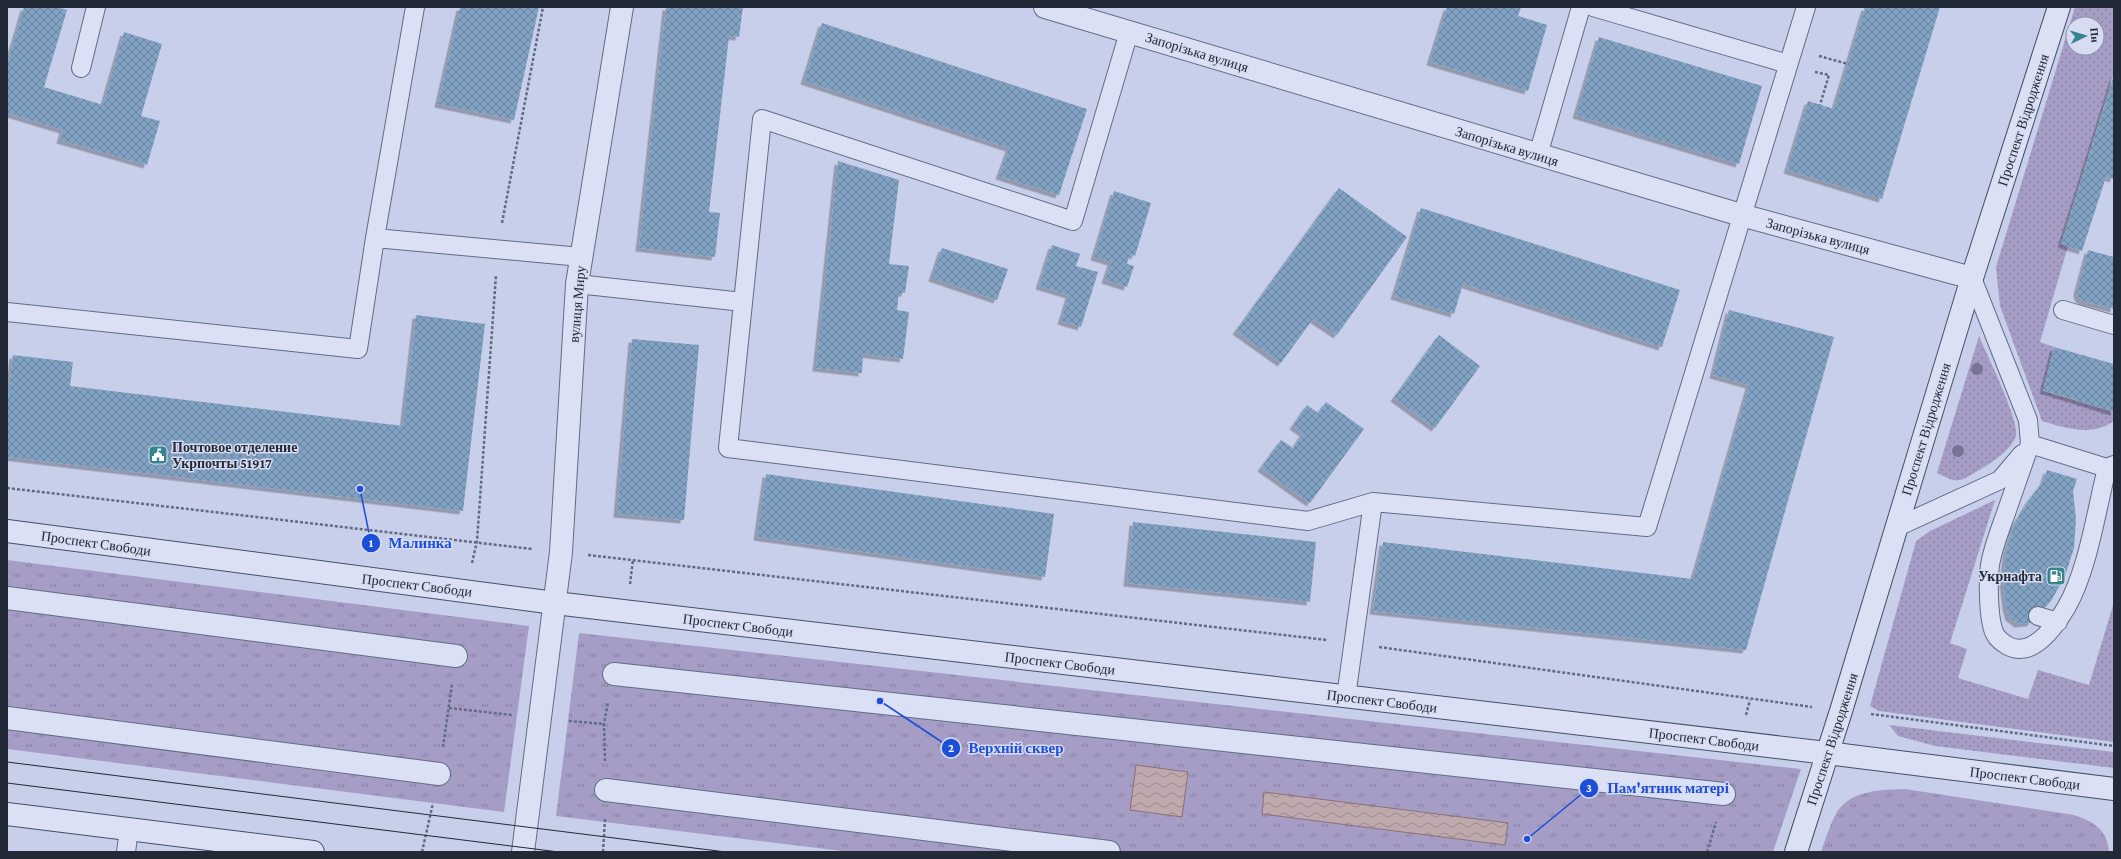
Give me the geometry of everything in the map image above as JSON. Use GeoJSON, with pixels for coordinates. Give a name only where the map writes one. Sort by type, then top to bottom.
{"type":"FeatureCollection","features":[{"type":"Feature","properties":{"kind":"street","name":"вулиця Миру"},"geometry":{"type":"LineString","coordinates":[[524,852],[561,552],[581,257],[622,7]]}},
{"type":"Feature","properties":{"kind":"street","name":"Запорізька вулиця"},"geometry":{"type":"LineString","coordinates":[[1045,7],[1741,216],[1972,278]]}},
{"type":"Feature","properties":{"kind":"street","name":"Проспект Відродження"},"geometry":{"type":"LineString","coordinates":[[1796,852],[1842,711],[1972,278],[2059,7]]}},
{"type":"Feature","properties":{"kind":"street","name":"Проспект Свободи"},"geometry":{"type":"LineString","coordinates":[[7,531],[627,612],[2114,789]]}},
{"type":"Feature","properties":{"kind":"street"},"geometry":{"type":"LineString","coordinates":[[7,598],[456,656]]}},
{"type":"Feature","properties":{"kind":"street"},"geometry":{"type":"LineString","coordinates":[[614,674],[1724,794]]}},
{"type":"Feature","properties":{"kind":"street"},"geometry":{"type":"LineString","coordinates":[[7,718],[439,774]]}},
{"type":"Feature","properties":{"kind":"street"},"geometry":{"type":"LineString","coordinates":[[606,790],[1109,852]]}},
{"type":"Feature","properties":{"kind":"street"},"geometry":{"type":"LineString","coordinates":[[7,814],[313,852]]}},
{"type":"Feature","properties":{"kind":"lane"},"geometry":{"type":"LineString","coordinates":[[81,68],[96,7]]}},
{"type":"Feature","properties":{"kind":"lane"},"geometry":{"type":"LineString","coordinates":[[7,312],[358,349],[375,238],[415,7]]}},
{"type":"Feature","properties":{"kind":"lane"},"geometry":{"type":"LineString","coordinates":[[1538,155],[1580,7]]}},
{"type":"Feature","properties":{"kind":"lane"},"geometry":{"type":"LineString","coordinates":[[1593,7],[1788,64]]}},
{"type":"Feature","properties":{"kind":"lane"},"geometry":{"type":"LineString","coordinates":[[1129,32],[1072,221],[762,119],[728,448],[1308,521],[1373,502],[1647,527],[1806,7]]}},
{"type":"Feature","properties":{"kind":"lane"},"geometry":{"type":"LineString","coordinates":[[375,238],[581,257]]}},
{"type":"Feature","properties":{"kind":"lane"},"geometry":{"type":"LineString","coordinates":[[1972,278],[2028,420],[2030,444],[2015,510],[2003,539],[1997,568],[1998,604],[1992,625],[1995,635],[2002,643],[2012,648],[2024,649],[2034,645],[2058,622],[2067,589],[2077,561],[2084,530],[2112,472],[2030,444]]}},
{"type":"Feature","properties":{"kind":"lane"},"geometry":{"type":"LineString","coordinates":[[578,284],[743,302]]}},
{"type":"Feature","properties":{"kind":"lane"},"geometry":{"type":"LineString","coordinates":[[2063,310],[2114,325]]}},
{"type":"Feature","properties":{"kind":"lane"},"geometry":{"type":"LineString","coordinates":[[1897,528],[2000,480],[2030,444]]}},
{"type":"Feature","properties":{"kind":"lane"},"geometry":{"type":"LineString","coordinates":[[1346,697],[1373,502]]}},
{"type":"Feature","properties":{"kind":"lane"},"geometry":{"type":"LineString","coordinates":[[2038,616],[2058,622]]}},
{"type":"Feature","properties":{"kind":"lane"},"geometry":{"type":"LineString","coordinates":[[126,852],[129,829]]}},
{"type":"Feature","properties":{"kind":"path"},"geometry":{"type":"LineString","coordinates":[[465,592],[477,541],[497,249],[543,7]]}},
{"type":"Feature","properties":{"kind":"path"},"geometry":{"type":"LineString","coordinates":[[1788,64],[1829,75],[1820,105]]}},
{"type":"Feature","properties":{"kind":"path"},"geometry":{"type":"LineString","coordinates":[[7,488],[1353,643],[1750,700],[2114,746]]}},
{"type":"Feature","properties":{"kind":"path"},"geometry":{"type":"LineString","coordinates":[[627,612],[633,560]]}},
{"type":"Feature","properties":{"kind":"path"},"geometry":{"type":"LineString","coordinates":[[422,852],[439,774],[456,656]]}},
{"type":"Feature","properties":{"kind":"path"},"geometry":{"type":"LineString","coordinates":[[603,852],[606,790],[604,724],[614,674]]}},
{"type":"Feature","properties":{"kind":"green space"},"geometry":{"type":"Polygon","coordinates":[[[2075,7],[2114,7],[2114,73],[2061,244],[2068,246],[2040,342],[2054,347],[2043,391],[2114,412],[2114,421],[2096,429],[2078,430],[2042,421],[2000,306],[1996,267],[2065,40],[2065,56],[2105,56],[2105,16],[2072,16],[2075,7]]]}},
{"type":"Feature","properties":{"kind":"green space"},"geometry":{"type":"Polygon","coordinates":[[[1979,336],[2008,402],[2016,428],[2016,436],[2010,446],[1996,459],[1964,479],[1955,480],[1937,473],[1979,336]]]}},
{"type":"Feature","properties":{"kind":"green space"},"geometry":{"type":"Polygon","coordinates":[[[1995,500],[1950,643],[1967,649],[1958,678],[2028,699],[2038,670],[2089,685],[2114,602],[2114,742],[1879,711],[1870,706],[1916,541],[1930,531],[1995,500]]]}},
{"type":"Feature","properties":{"kind":"green space"},"geometry":{"type":"Polygon","coordinates":[[[7,560],[529,626],[504,812],[7,749],[7,560]]]}},
{"type":"Feature","properties":{"kind":"green space"},"geometry":{"type":"Polygon","coordinates":[[[579,633],[1801,769],[1773,852],[850,852],[556,816],[579,633]]]}},
{"type":"Feature","properties":{"kind":"green space"},"geometry":{"type":"Polygon","coordinates":[[[1889,725],[2114,752],[2114,768],[1935,746],[1898,736],[1889,725]]]}},
{"type":"Feature","properties":{"kind":"green space"},"geometry":{"type":"Polygon","coordinates":[[[1905,789],[2074,815],[2087,820],[2102,832],[2106,838],[2109,852],[1821,852],[1834,818],[1839,809],[1846,802],[1861,794],[1879,790],[1905,789]]]}},
{"type":"Feature","properties":{"kind":"water"},"geometry":{"type":"Polygon","coordinates":[[[1136,765],[1188,772],[1182,817],[1130,810],[1136,765]]]}},
{"type":"Feature","properties":{"kind":"water"},"geometry":{"type":"Polygon","coordinates":[[[1264,792],[1508,823],[1505,845],[1262,814],[1264,792]]]}},
{"type":"Feature","properties":{"kind":"building"},"geometry":{"type":"Polygon","coordinates":[[[24,7],[57,7],[67,10],[44,87],[103,105],[124,32],[162,44],[141,116],[160,121],[147,165],[60,140],[63,130],[7,113],[7,65],[24,7]]]}},
{"type":"Feature","properties":{"kind":"building"},"geometry":{"type":"Polygon","coordinates":[[[460,7],[539,7],[514,120],[438,104],[460,7]]]}},
{"type":"Feature","properties":{"kind":"building"},"geometry":{"type":"Polygon","coordinates":[[[666,7],[743,7],[739,37],[729,36],[709,212],[720,213],[715,257],[639,248],[666,7]]]}},
{"type":"Feature","properties":{"kind":"building"},"geometry":{"type":"Polygon","coordinates":[[[1447,7],[1521,7],[1518,16],[1547,25],[1528,91],[1430,62],[1447,7]]]}},
{"type":"Feature","properties":{"kind":"building"},"geometry":{"type":"Polygon","coordinates":[[[1865,7],[1940,7],[1882,199],[1787,170],[1808,101],[1834,109],[1865,7]]]}},
{"type":"Feature","properties":{"kind":"building"},"geometry":{"type":"Polygon","coordinates":[[[822,23],[1087,109],[1059,195],[999,176],[1009,148],[804,81],[822,23]]]}},
{"type":"Feature","properties":{"kind":"building"},"geometry":{"type":"Polygon","coordinates":[[[1599,37],[1762,86],[1739,164],[1576,115],[1599,37]]]}},
{"type":"Feature","properties":{"kind":"building"},"geometry":{"type":"Polygon","coordinates":[[[2114,75],[2114,179],[2106,177],[2082,251],[2061,244],[2114,75]]]}},
{"type":"Feature","properties":{"kind":"building"},"geometry":{"type":"Polygon","coordinates":[[[838,161],[899,180],[889,264],[909,266],[905,293],[899,293],[897,310],[909,312],[903,359],[863,354],[862,373],[816,368],[838,161]]]}},
{"type":"Feature","properties":{"kind":"building"},"geometry":{"type":"Polygon","coordinates":[[[1339,188],[1407,237],[1337,335],[1313,319],[1281,363],[1236,331],[1339,188]]]}},
{"type":"Feature","properties":{"kind":"building"},"geometry":{"type":"Polygon","coordinates":[[[1114,191],[1151,203],[1135,256],[1130,254],[1127,264],[1134,266],[1127,287],[1105,280],[1111,262],[1094,257],[1114,191]]]}},
{"type":"Feature","properties":{"kind":"building"},"geometry":{"type":"Polygon","coordinates":[[[1421,208],[1680,290],[1662,347],[1463,284],[1454,314],[1394,296],[1421,208]]]}},
{"type":"Feature","properties":{"kind":"building"},"geometry":{"type":"Polygon","coordinates":[[[1052,245],[1080,254],[1076,266],[1098,272],[1081,327],[1061,321],[1069,295],[1039,286],[1052,245]]]}},
{"type":"Feature","properties":{"kind":"building"},"geometry":{"type":"Polygon","coordinates":[[[942,248],[1008,269],[997,300],[932,278],[942,248]]]}},
{"type":"Feature","properties":{"kind":"building"},"geometry":{"type":"Polygon","coordinates":[[[2088,250],[2114,257],[2114,309],[2082,301],[2078,297],[2077,291],[2088,250]]]}},
{"type":"Feature","properties":{"kind":"building"},"geometry":{"type":"Polygon","coordinates":[[[1729,310],[1834,337],[1746,650],[1373,611],[1383,542],[1693,579],[1749,385],[1713,375],[1729,310]]]}},
{"type":"Feature","properties":{"kind":"building"},"geometry":{"type":"Polygon","coordinates":[[[416,315],[485,324],[463,511],[7,457],[7,407],[13,355],[73,362],[70,386],[403,426],[416,315]]]}},
{"type":"Feature","properties":{"kind":"building"},"geometry":{"type":"Polygon","coordinates":[[[1439,335],[1480,366],[1435,428],[1394,398],[1439,335]]]}},
{"type":"Feature","properties":{"kind":"building"},"geometry":{"type":"Polygon","coordinates":[[[632,339],[699,345],[684,520],[617,514],[632,339]]]}},
{"type":"Feature","properties":{"kind":"building"},"geometry":{"type":"Polygon","coordinates":[[[2054,347],[2114,364],[2114,412],[2043,390],[2054,347]]]}},
{"type":"Feature","properties":{"kind":"building"},"geometry":{"type":"Polygon","coordinates":[[[1326,402],[1364,429],[1310,503],[1261,468],[1281,440],[1293,448],[1303,433],[1293,426],[1307,405],[1318,413],[1326,402]]]}},
{"type":"Feature","properties":{"kind":"building"},"geometry":{"type":"Polygon","coordinates":[[[2047,470],[2077,479],[2073,491],[2076,519],[2074,548],[2065,576],[2051,601],[2030,623],[2018,624],[2009,617],[2006,606],[2003,582],[2006,553],[2014,525],[2029,500],[2043,482],[2047,470]]]}},
{"type":"Feature","properties":{"kind":"building"},"geometry":{"type":"Polygon","coordinates":[[[766,474],[1054,514],[1045,577],[757,537],[766,474]]]}},
{"type":"Feature","properties":{"kind":"building"},"geometry":{"type":"Polygon","coordinates":[[[1133,522],[1316,542],[1310,602],[1127,583],[1133,522]]]}},
{"type":"Feature","properties":{"kind":"tram line"},"geometry":{"type":"LineString","coordinates":[[7,762],[726,852]]}},
{"type":"Feature","properties":{"kind":"tram line"},"geometry":{"type":"LineString","coordinates":[[7,783],[559,852]]}},
{"type":"Feature","properties":{"kind":"place","name":"Почтовое отделение Укрпочты 51917"},"geometry":{"type":"Point","coordinates":[158,455]}},
{"type":"Feature","properties":{"kind":"place","name":"Малинка"},"geometry":{"type":"Point","coordinates":[360,489]}},
{"type":"Feature","properties":{"kind":"place","name":"Укрнафта"},"geometry":{"type":"Point","coordinates":[2056,576]}},
{"type":"Feature","properties":{"kind":"place","name":"Верхній сквер"},"geometry":{"type":"Point","coordinates":[880,701]}},
{"type":"Feature","properties":{"kind":"place","name":"Пам'ятник матері"},"geometry":{"type":"Point","coordinates":[1527,839]}}]}
